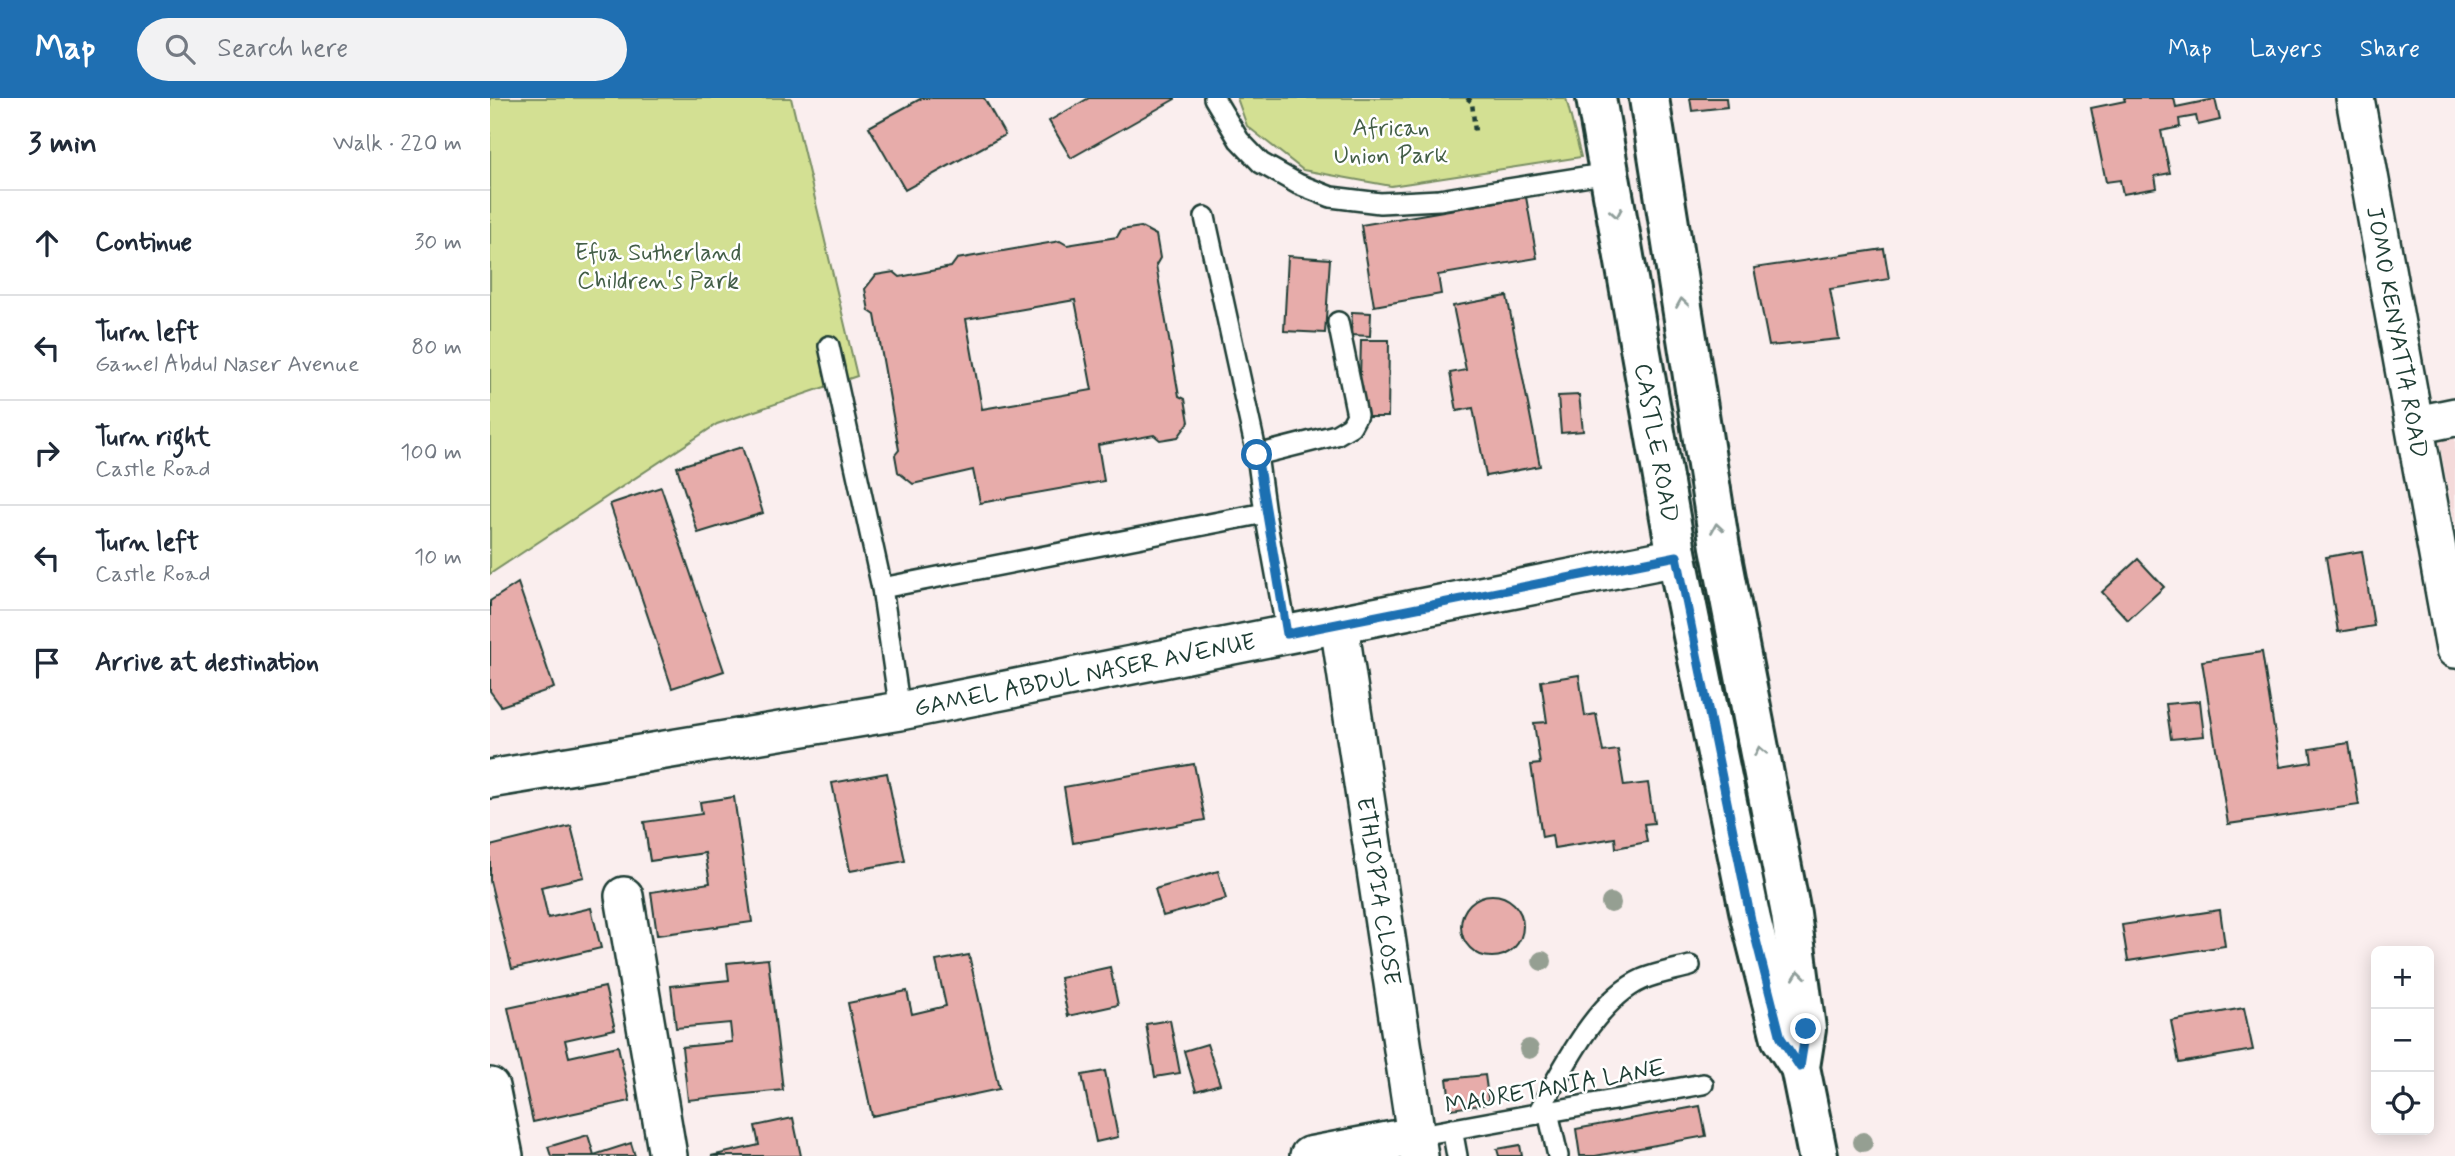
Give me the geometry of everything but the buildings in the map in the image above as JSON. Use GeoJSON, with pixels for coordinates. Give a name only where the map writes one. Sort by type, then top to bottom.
{"type":"FeatureCollection","features":[{"type":"Feature","properties":{"kind":"main road","name":"CASTLE ROAD"},"geometry":{"type":"LineString","coordinates":[[1596,98],[1677,556],[1751,920],[1781,1038],[1800,1067]]}},
{"type":"Feature","properties":{"kind":"main road","name":"CASTLE ROAD"},"geometry":{"type":"LineString","coordinates":[[1649,98],[1720,547],[1791,914],[1806,1029],[1800,1067],[1818,1156]]}},
{"type":"Feature","properties":{"kind":"street","name":"JOMO KENYATTA ROAD"},"geometry":{"type":"LineString","coordinates":[[2355,98],[2455,649]]}},
{"type":"Feature","properties":{"kind":"street"},"geometry":{"type":"LineString","coordinates":[[2416,425],[2455,416]]}},
{"type":"Feature","properties":{"kind":"street","name":"GAMEL ABDUL NASER AVENUE"},"geometry":{"type":"LineString","coordinates":[[490,779],[900,711],[1677,556]]}},
{"type":"Feature","properties":{"kind":"street","name":"ETHIOPIA CLOSE"},"geometry":{"type":"LineString","coordinates":[[1339,624],[1417,1146]]}},
{"type":"Feature","properties":{"kind":"street"},"geometry":{"type":"LineString","coordinates":[[624,896],[668,1156]]}},
{"type":"Feature","properties":{"kind":"street"},"geometry":{"type":"LineString","coordinates":[[490,1087],[504,1156]]}},
{"type":"Feature","properties":{"kind":"street"},"geometry":{"type":"LineString","coordinates":[[1309,1156],[1417,1146]]}},
{"type":"Feature","properties":{"kind":"lane"},"geometry":{"type":"LineString","coordinates":[[1214,98],[1239,140],[1261,163],[1298,184],[1331,197],[1380,203],[1439,200],[1609,173]]}},
{"type":"Feature","properties":{"kind":"lane"},"geometry":{"type":"LineString","coordinates":[[1205,217],[1257,455],[1287,634]]}},
{"type":"Feature","properties":{"kind":"lane"},"geometry":{"type":"LineString","coordinates":[[1257,455],[1336,435],[1352,426],[1357,415],[1338,322]]}},
{"type":"Feature","properties":{"kind":"lane"},"geometry":{"type":"LineString","coordinates":[[829,346],[882,588],[900,711]]}},
{"type":"Feature","properties":{"kind":"lane"},"geometry":{"type":"LineString","coordinates":[[882,588],[1265,513]]}},
{"type":"Feature","properties":{"kind":"lane"},"geometry":{"type":"LineString","coordinates":[[1558,1156],[1543,1113],[1591,1025],[1614,999],[1643,979],[1690,966]]}},
{"type":"Feature","properties":{"kind":"lane","name":"MAURETANIA LANE"},"geometry":{"type":"LineString","coordinates":[[1417,1146],[1452,1129],[1703,1084]]}},
{"type":"Feature","properties":{"kind":"lane"},"geometry":{"type":"LineString","coordinates":[[1452,1129],[1457,1156]]}},
{"type":"Feature","properties":{"kind":"path"},"geometry":{"type":"LineString","coordinates":[[1467,98],[1472,102],[1475,132]]}},
{"type":"Feature","properties":{"kind":"shaded area"},"geometry":{"type":"Polygon","coordinates":[[[2455,433],[2455,524],[2438,435],[2455,433]]]}},
{"type":"Feature","properties":{"kind":"green space","name":"Efua Sutherland Children's Park"},"geometry":{"type":"Polygon","coordinates":[[[490,98],[791,98],[857,376],[717,424],[490,574],[490,98]]]}},
{"type":"Feature","properties":{"kind":"green space","name":"African Union Park"},"geometry":{"type":"Polygon","coordinates":[[[1237,98],[1566,98],[1581,157],[1391,186],[1303,170],[1247,126],[1237,98]]]}},
{"type":"Feature","properties":{"kind":"route"},"geometry":{"type":"LineString","coordinates":[[1257,455],[1287,634],[1677,556],[1751,920],[1781,1038],[1800,1067],[1806,1029]]}}]}
